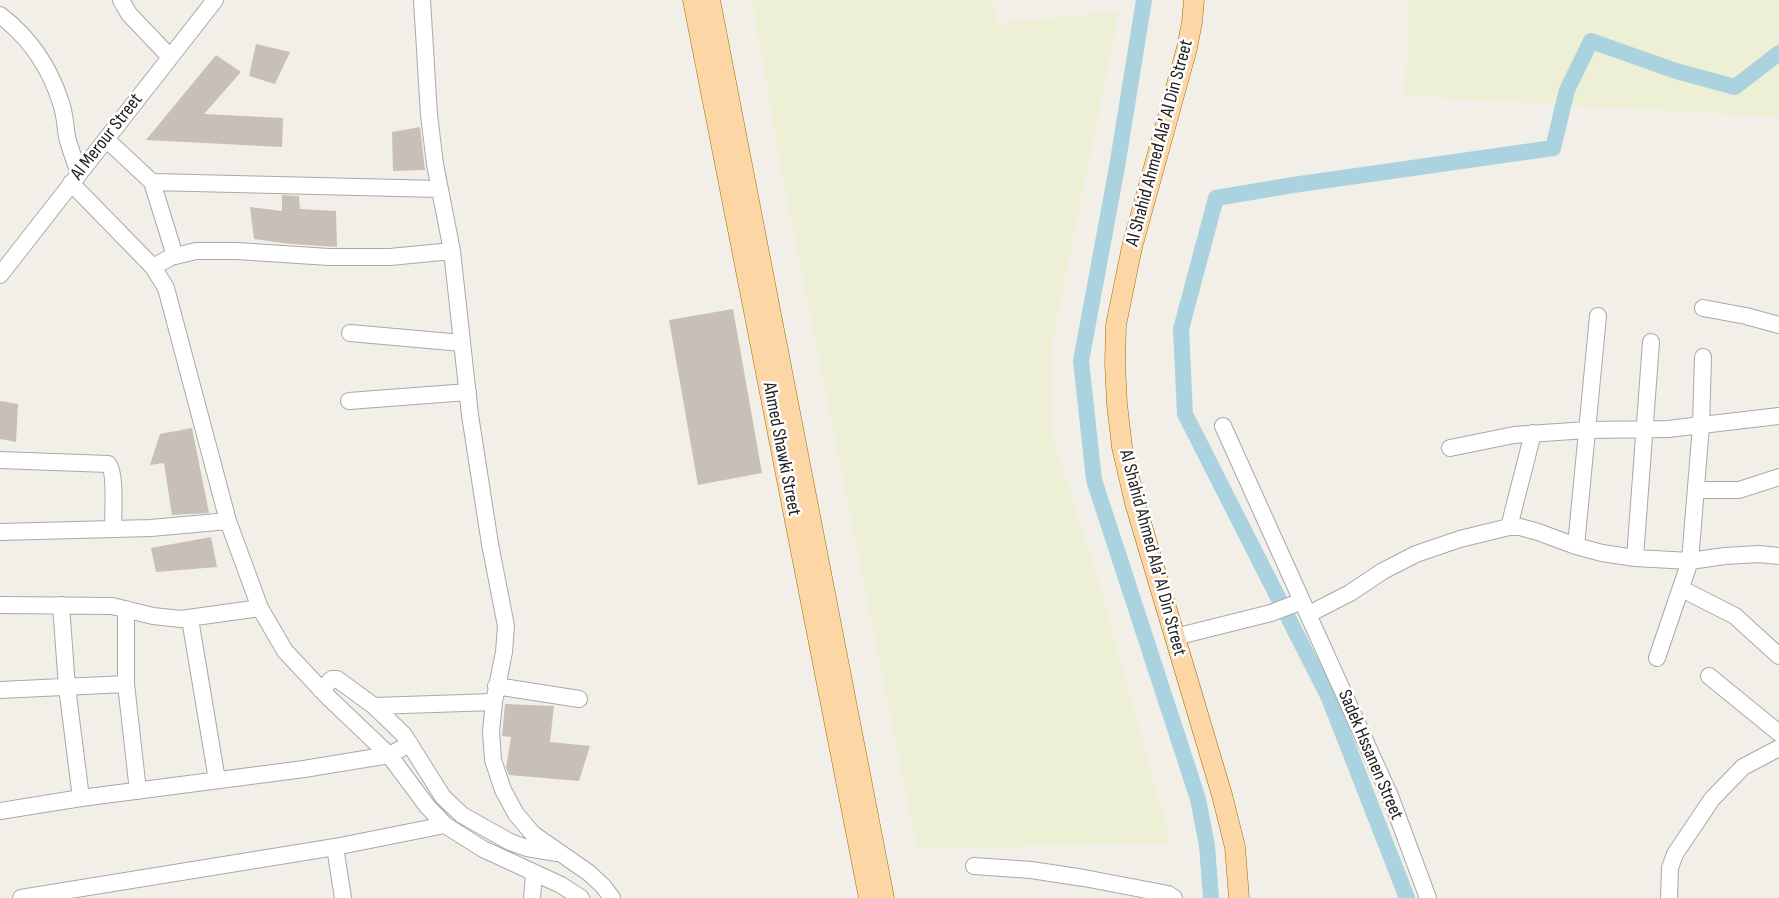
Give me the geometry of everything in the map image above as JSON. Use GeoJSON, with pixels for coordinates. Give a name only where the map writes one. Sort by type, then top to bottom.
{"type":"FeatureCollection","features":[{"type":"Feature","properties":{"kind":"main road","name":"Ahmed Shawki Street"},"geometry":{"type":"LineString","coordinates":[[693,0],[870,898]]}},
{"type":"Feature","properties":{"kind":"main road","name":"Ahmed Shawki Street"},"geometry":{"type":"LineString","coordinates":[[710,0],[884,898]]}},
{"type":"Feature","properties":{"kind":"main road","name":"Al Shahid Ahmed Ala' Al Din Street"},"geometry":{"type":"LineString","coordinates":[[1194,0],[1187,48],[1124,280],[1116,325],[1117,404],[1128,475],[1233,838],[1240,898]]}},
{"type":"Feature","properties":{"kind":"street"},"geometry":{"type":"LineString","coordinates":[[121,0],[129,14],[170,58]]}},
{"type":"Feature","properties":{"kind":"street","name":"Al Merour Street"},"geometry":{"type":"LineString","coordinates":[[0,275],[215,0]]}},
{"type":"Feature","properties":{"kind":"street"},"geometry":{"type":"LineString","coordinates":[[422,0],[429,115],[452,251],[468,392],[490,544],[506,626],[504,652],[495,694],[491,731],[493,760],[503,790],[516,814],[533,834],[589,873],[603,886],[612,898]]}},
{"type":"Feature","properties":{"kind":"street"},"geometry":{"type":"LineString","coordinates":[[0,15],[28,41],[39,56],[54,85],[63,111],[77,175],[165,261]]}},
{"type":"Feature","properties":{"kind":"street"},"geometry":{"type":"LineString","coordinates":[[105,142],[152,182],[440,189]]}},
{"type":"Feature","properties":{"kind":"street"},"geometry":{"type":"LineString","coordinates":[[152,182],[165,261],[160,275],[170,299],[196,406],[228,521],[260,608],[285,651],[321,690],[389,755],[426,806],[445,825],[483,849],[561,885],[581,898]]}},
{"type":"Feature","properties":{"kind":"street"},"geometry":{"type":"LineString","coordinates":[[165,261],[185,252],[202,251],[237,251],[329,257],[390,257],[452,251]]}},
{"type":"Feature","properties":{"kind":"street"},"geometry":{"type":"LineString","coordinates":[[1703,308],[1746,316],[1779,325]]}},
{"type":"Feature","properties":{"kind":"street"},"geometry":{"type":"LineString","coordinates":[[1576,546],[1598,316]]}},
{"type":"Feature","properties":{"kind":"street"},"geometry":{"type":"LineString","coordinates":[[350,333],[462,343]]}},
{"type":"Feature","properties":{"kind":"street"},"geometry":{"type":"LineString","coordinates":[[1635,558],[1652,342]]}},
{"type":"Feature","properties":{"kind":"street"},"geometry":{"type":"LineString","coordinates":[[1657,658],[1690,561],[1701,426],[1703,357]]}},
{"type":"Feature","properties":{"kind":"street"},"geometry":{"type":"LineString","coordinates":[[349,401],[468,392]]}},
{"type":"Feature","properties":{"kind":"street"},"geometry":{"type":"LineString","coordinates":[[1450,448],[1533,433],[1701,426],[1779,416]]}},
{"type":"Feature","properties":{"kind":"street","name":"Sadek Hssanen Street"},"geometry":{"type":"LineString","coordinates":[[1223,426],[1301,607],[1390,796],[1428,898]]}},
{"type":"Feature","properties":{"kind":"street"},"geometry":{"type":"LineString","coordinates":[[1509,527],[1533,433]]}},
{"type":"Feature","properties":{"kind":"street"},"geometry":{"type":"LineString","coordinates":[[0,460],[108,464],[111,466],[112,479],[113,529]]}},
{"type":"Feature","properties":{"kind":"street"},"geometry":{"type":"LineString","coordinates":[[1696,490],[1739,490],[1779,477]]}},
{"type":"Feature","properties":{"kind":"street"},"geometry":{"type":"LineString","coordinates":[[0,532],[151,528],[228,521]]}},
{"type":"Feature","properties":{"kind":"street"},"geometry":{"type":"LineString","coordinates":[[1175,637],[1301,607],[1350,593],[1383,571],[1416,554],[1460,539],[1509,527],[1520,527],[1538,532],[1602,553],[1635,558],[1690,561],[1759,554],[1779,556]]}},
{"type":"Feature","properties":{"kind":"street"},"geometry":{"type":"LineString","coordinates":[[1682,589],[1735,616],[1779,656]]}},
{"type":"Feature","properties":{"kind":"street"},"geometry":{"type":"LineString","coordinates":[[0,605],[96,605],[126,609],[170,619],[190,619],[260,608]]}},
{"type":"Feature","properties":{"kind":"street"},"geometry":{"type":"LineString","coordinates":[[61,605],[67,687],[81,798]]}},
{"type":"Feature","properties":{"kind":"street"},"geometry":{"type":"LineString","coordinates":[[126,609],[126,684],[138,791]]}},
{"type":"Feature","properties":{"kind":"street"},"geometry":{"type":"LineString","coordinates":[[190,619],[217,780]]}},
{"type":"Feature","properties":{"kind":"street"},"geometry":{"type":"LineString","coordinates":[[1710,676],[1779,733]]}},
{"type":"Feature","properties":{"kind":"street"},"geometry":{"type":"LineString","coordinates":[[321,690],[335,678],[374,706],[394,724],[410,744],[443,797],[462,815],[510,842],[527,848],[562,854]]}},
{"type":"Feature","properties":{"kind":"street"},"geometry":{"type":"LineString","coordinates":[[0,690],[126,684]]}},
{"type":"Feature","properties":{"kind":"street"},"geometry":{"type":"LineString","coordinates":[[374,706],[495,694],[579,699]]}},
{"type":"Feature","properties":{"kind":"street"},"geometry":{"type":"LineString","coordinates":[[0,810],[304,769],[389,755],[410,744]]}},
{"type":"Feature","properties":{"kind":"street"},"geometry":{"type":"LineString","coordinates":[[1668,898],[1670,868],[1675,854],[1712,799],[1743,767],[1779,748]]}},
{"type":"Feature","properties":{"kind":"street"},"geometry":{"type":"LineString","coordinates":[[21,898],[334,847],[445,825]]}},
{"type":"Feature","properties":{"kind":"street"},"geometry":{"type":"LineString","coordinates":[[334,847],[343,898]]}},
{"type":"Feature","properties":{"kind":"street"},"geometry":{"type":"LineString","coordinates":[[974,866],[1031,870],[1084,878],[1168,894],[1174,898]]}},
{"type":"Feature","properties":{"kind":"street"},"geometry":{"type":"LineString","coordinates":[[532,898],[534,873]]}},
{"type":"Feature","properties":{"kind":"green space"},"geometry":{"type":"Polygon","coordinates":[[[752,0],[992,0],[999,23],[1119,11],[1051,349],[1051,431],[1094,565],[1171,843],[917,849],[780,164],[752,0]]]}},
{"type":"Feature","properties":{"kind":"green space"},"geometry":{"type":"Polygon","coordinates":[[[1409,0],[1779,0],[1779,117],[1405,96],[1409,0]]]}},
{"type":"Feature","properties":{"kind":"building"},"geometry":{"type":"Polygon","coordinates":[[[256,44],[290,52],[275,84],[249,76],[256,44]]]}},
{"type":"Feature","properties":{"kind":"building"},"geometry":{"type":"Polygon","coordinates":[[[216,55],[241,72],[204,114],[283,118],[282,147],[146,140],[216,55]]]}},
{"type":"Feature","properties":{"kind":"building"},"geometry":{"type":"Polygon","coordinates":[[[420,127],[425,170],[393,171],[392,132],[420,127]]]}},
{"type":"Feature","properties":{"kind":"building"},"geometry":{"type":"Polygon","coordinates":[[[282,195],[299,196],[300,209],[336,211],[337,247],[254,239],[250,207],[282,211],[282,195]]]}},
{"type":"Feature","properties":{"kind":"building"},"geometry":{"type":"Polygon","coordinates":[[[733,309],[762,473],[698,485],[669,320],[733,309]]]}},
{"type":"Feature","properties":{"kind":"building"},"geometry":{"type":"Polygon","coordinates":[[[0,401],[18,404],[16,442],[0,439],[0,401]]]}},
{"type":"Feature","properties":{"kind":"building"},"geometry":{"type":"Polygon","coordinates":[[[192,428],[209,513],[172,515],[164,463],[150,465],[160,434],[192,428]]]}},
{"type":"Feature","properties":{"kind":"building"},"geometry":{"type":"Polygon","coordinates":[[[211,537],[217,567],[156,572],[151,548],[211,537]]]}},
{"type":"Feature","properties":{"kind":"building"},"geometry":{"type":"Polygon","coordinates":[[[505,704],[554,706],[550,742],[590,746],[579,781],[509,775],[506,768],[511,737],[502,736],[505,704]]]}},
{"type":"Feature","properties":{"kind":"waterway"},"geometry":{"type":"LineString","coordinates":[[1144,0],[1117,167],[1081,361],[1094,480],[1198,799],[1207,846],[1211,898]]}},
{"type":"Feature","properties":{"kind":"waterway"},"geometry":{"type":"LineString","coordinates":[[1407,898],[1329,698],[1185,414],[1181,329],[1216,198],[1293,185],[1553,148],[1567,90],[1591,41],[1676,71],[1735,87],[1779,53]]}}]}
